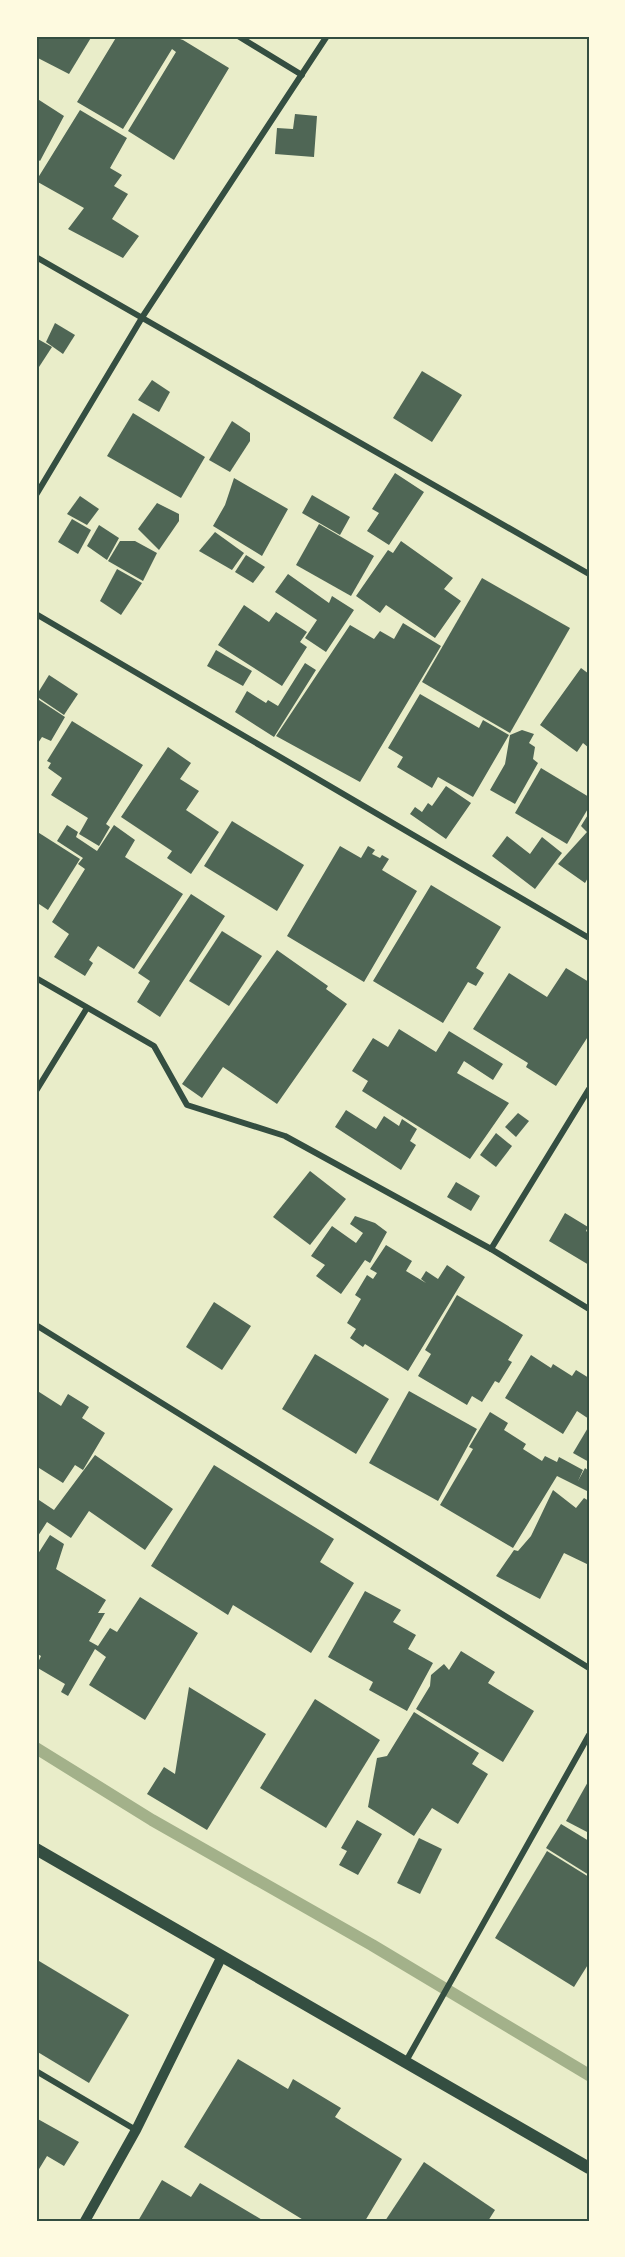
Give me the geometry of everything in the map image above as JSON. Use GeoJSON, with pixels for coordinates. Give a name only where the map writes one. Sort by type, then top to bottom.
{"type":"FeatureCollection","features":[{"type":"Feature","properties":{"kind":"main road"},"geometry":{"type":"LineString","coordinates":[[36,1849],[589,2168]]}},
{"type":"Feature","properties":{"kind":"street"},"geometry":{"type":"LineString","coordinates":[[238,36],[302,75]]}},
{"type":"Feature","properties":{"kind":"street"},"geometry":{"type":"LineString","coordinates":[[36,495],[143,316],[327,36]]}},
{"type":"Feature","properties":{"kind":"street"},"geometry":{"type":"LineString","coordinates":[[36,257],[143,316],[589,574]]}},
{"type":"Feature","properties":{"kind":"street"},"geometry":{"type":"LineString","coordinates":[[36,614],[589,938]]}},
{"type":"Feature","properties":{"kind":"street"},"geometry":{"type":"LineString","coordinates":[[36,978],[154,1046],[187,1105],[285,1136],[490,1250],[589,1309]]}},
{"type":"Feature","properties":{"kind":"street"},"geometry":{"type":"LineString","coordinates":[[36,1091],[87,1008]]}},
{"type":"Feature","properties":{"kind":"street"},"geometry":{"type":"LineString","coordinates":[[490,1250],[589,1089]]}},
{"type":"Feature","properties":{"kind":"street"},"geometry":{"type":"LineString","coordinates":[[36,1325],[589,1668]]}},
{"type":"Feature","properties":{"kind":"street"},"geometry":{"type":"LineString","coordinates":[[405,2063],[589,1735]]}},
{"type":"Feature","properties":{"kind":"street"},"geometry":{"type":"LineString","coordinates":[[85,2221],[136,2130],[222,1956]]}},
{"type":"Feature","properties":{"kind":"street"},"geometry":{"type":"LineString","coordinates":[[36,2071],[136,2130]]}},
{"type":"Feature","properties":{"kind":"building"},"geometry":{"type":"Polygon","coordinates":[[[36,36],[92,36],[69,74],[36,57],[36,36]]]}},
{"type":"Feature","properties":{"kind":"building"},"geometry":{"type":"Polygon","coordinates":[[[117,36],[171,36],[183,40],[229,68],[174,160],[128,131],[176,52],[172,49],[123,129],[77,102],[117,36]]]}},
{"type":"Feature","properties":{"kind":"building"},"geometry":{"type":"Polygon","coordinates":[[[36,98],[64,116],[40,161],[36,158],[36,98]]]}},
{"type":"Feature","properties":{"kind":"building"},"geometry":{"type":"Polygon","coordinates":[[[80,110],[127,138],[110,168],[122,175],[114,186],[128,194],[112,219],[139,236],[123,258],[68,229],[84,208],[36,181],[80,110]]]}},
{"type":"Feature","properties":{"kind":"building"},"geometry":{"type":"Polygon","coordinates":[[[295,114],[317,116],[314,157],[275,154],[277,128],[293,129],[295,114]]]}},
{"type":"Feature","properties":{"kind":"building"},"geometry":{"type":"Polygon","coordinates":[[[55,323],[75,335],[63,354],[46,342],[55,323]]]}},
{"type":"Feature","properties":{"kind":"building"},"geometry":{"type":"Polygon","coordinates":[[[36,338],[52,347],[39,367],[36,366],[36,338]]]}},
{"type":"Feature","properties":{"kind":"building"},"geometry":{"type":"Polygon","coordinates":[[[422,371],[462,395],[432,442],[393,418],[422,371]]]}},
{"type":"Feature","properties":{"kind":"building"},"geometry":{"type":"Polygon","coordinates":[[[152,380],[170,392],[159,412],[138,400],[152,380]]]}},
{"type":"Feature","properties":{"kind":"building"},"geometry":{"type":"Polygon","coordinates":[[[133,413],[205,457],[181,498],[107,456],[133,413]]]}},
{"type":"Feature","properties":{"kind":"building"},"geometry":{"type":"Polygon","coordinates":[[[232,421],[250,433],[250,441],[230,472],[209,460],[232,421]]]}},
{"type":"Feature","properties":{"kind":"building"},"geometry":{"type":"Polygon","coordinates":[[[395,473],[424,492],[389,545],[367,531],[379,513],[372,509],[395,473]]]}},
{"type":"Feature","properties":{"kind":"building"},"geometry":{"type":"Polygon","coordinates":[[[234,478],[288,509],[262,556],[213,526],[225,505],[234,478]]]}},
{"type":"Feature","properties":{"kind":"building"},"geometry":{"type":"Polygon","coordinates":[[[312,495],[350,517],[340,535],[302,513],[312,495]]]}},
{"type":"Feature","properties":{"kind":"building"},"geometry":{"type":"Polygon","coordinates":[[[80,496],[99,509],[87,525],[67,514],[80,496]]]}},
{"type":"Feature","properties":{"kind":"building"},"geometry":{"type":"Polygon","coordinates":[[[157,503],[179,514],[179,521],[159,550],[138,529],[157,503]]]}},
{"type":"Feature","properties":{"kind":"building"},"geometry":{"type":"Polygon","coordinates":[[[72,519],[91,530],[78,554],[58,542],[72,519]]]}},
{"type":"Feature","properties":{"kind":"building"},"geometry":{"type":"Polygon","coordinates":[[[319,524],[374,556],[351,596],[296,565],[319,524]]]}},
{"type":"Feature","properties":{"kind":"building"},"geometry":{"type":"Polygon","coordinates":[[[99,525],[119,538],[107,560],[87,546],[99,525]]]}},
{"type":"Feature","properties":{"kind":"building"},"geometry":{"type":"Polygon","coordinates":[[[215,532],[244,553],[232,570],[199,551],[215,532]]]}},
{"type":"Feature","properties":{"kind":"building"},"geometry":{"type":"Polygon","coordinates":[[[120,541],[135,541],[157,553],[143,581],[108,561],[120,541]]]}},
{"type":"Feature","properties":{"kind":"building"},"geometry":{"type":"Polygon","coordinates":[[[401,541],[453,578],[444,589],[461,601],[435,638],[386,605],[380,613],[356,596],[388,550],[393,553],[401,541]]]}},
{"type":"Feature","properties":{"kind":"building"},"geometry":{"type":"Polygon","coordinates":[[[246,555],[265,567],[253,583],[235,572],[246,555]]]}},
{"type":"Feature","properties":{"kind":"building"},"geometry":{"type":"Polygon","coordinates":[[[117,569],[142,583],[121,615],[100,601],[117,569]]]}},
{"type":"Feature","properties":{"kind":"building"},"geometry":{"type":"Polygon","coordinates":[[[288,574],[329,603],[332,596],[354,610],[326,652],[305,638],[317,620],[275,592],[288,574]]]}},
{"type":"Feature","properties":{"kind":"building"},"geometry":{"type":"Polygon","coordinates":[[[482,578],[570,628],[510,733],[422,682],[482,578]]]}},
{"type":"Feature","properties":{"kind":"building"},"geometry":{"type":"Polygon","coordinates":[[[244,605],[269,622],[276,612],[307,632],[300,642],[307,647],[282,686],[218,645],[244,605]]]}},
{"type":"Feature","properties":{"kind":"building"},"geometry":{"type":"Polygon","coordinates":[[[403,623],[441,646],[360,782],[276,736],[350,625],[374,639],[380,631],[394,639],[403,623]]]}},
{"type":"Feature","properties":{"kind":"building"},"geometry":{"type":"Polygon","coordinates":[[[216,650],[252,671],[243,686],[207,666],[216,650]]]}},
{"type":"Feature","properties":{"kind":"building"},"geometry":{"type":"Polygon","coordinates":[[[305,663],[316,670],[274,737],[235,712],[247,691],[266,703],[268,700],[278,706],[305,663]]]}},
{"type":"Feature","properties":{"kind":"building"},"geometry":{"type":"Polygon","coordinates":[[[581,668],[589,674],[589,748],[583,743],[577,752],[540,725],[581,668]]]}},
{"type":"Feature","properties":{"kind":"building"},"geometry":{"type":"Polygon","coordinates":[[[49,675],[78,694],[64,715],[36,696],[49,675]]]}},
{"type":"Feature","properties":{"kind":"building"},"geometry":{"type":"Polygon","coordinates":[[[420,694],[479,728],[483,720],[509,735],[473,797],[438,777],[432,788],[397,767],[403,757],[388,748],[420,694]]]}},
{"type":"Feature","properties":{"kind":"building"},"geometry":{"type":"Polygon","coordinates":[[[36,698],[65,717],[51,741],[42,737],[36,746],[36,698]]]}},
{"type":"Feature","properties":{"kind":"building"},"geometry":{"type":"Polygon","coordinates":[[[72,721],[143,765],[106,824],[110,827],[99,846],[79,834],[88,818],[51,795],[62,778],[48,768],[51,763],[47,761],[72,721]]]}},
{"type":"Feature","properties":{"kind":"building"},"geometry":{"type":"Polygon","coordinates":[[[522,730],[534,734],[529,743],[535,747],[533,759],[538,763],[515,804],[490,790],[505,764],[510,735],[522,730]]]}},
{"type":"Feature","properties":{"kind":"building"},"geometry":{"type":"Polygon","coordinates":[[[168,747],[191,763],[180,779],[199,791],[186,810],[219,832],[191,874],[167,858],[172,851],[121,817],[168,747]]]}},
{"type":"Feature","properties":{"kind":"building"},"geometry":{"type":"Polygon","coordinates":[[[541,768],[589,797],[589,807],[567,844],[515,813],[541,768]]]}},
{"type":"Feature","properties":{"kind":"building"},"geometry":{"type":"Polygon","coordinates":[[[446,786],[471,803],[446,839],[410,814],[415,807],[422,812],[428,803],[432,806],[446,786]]]}},
{"type":"Feature","properties":{"kind":"building"},"geometry":{"type":"Polygon","coordinates":[[[589,813],[589,876],[585,883],[558,864],[587,832],[581,826],[589,813]]]}},
{"type":"Feature","properties":{"kind":"building"},"geometry":{"type":"Polygon","coordinates":[[[232,821],[304,865],[277,911],[204,866],[232,821]]]}},
{"type":"Feature","properties":{"kind":"building"},"geometry":{"type":"Polygon","coordinates":[[[67,825],[78,832],[76,837],[97,851],[114,825],[135,840],[125,857],[183,894],[134,969],[98,946],[89,960],[93,963],[85,976],[54,957],[69,934],[52,922],[85,869],[78,864],[83,858],[57,841],[67,825]]]}},
{"type":"Feature","properties":{"kind":"building"},"geometry":{"type":"Polygon","coordinates":[[[36,831],[80,859],[48,910],[36,902],[36,831]]]}},
{"type":"Feature","properties":{"kind":"building"},"geometry":{"type":"Polygon","coordinates":[[[507,836],[530,854],[542,837],[562,853],[535,889],[492,856],[507,836]]]}},
{"type":"Feature","properties":{"kind":"building"},"geometry":{"type":"Polygon","coordinates":[[[340,846],[361,858],[368,846],[375,850],[372,854],[380,858],[382,855],[389,859],[382,870],[417,891],[364,982],[287,936],[340,846]]]}},
{"type":"Feature","properties":{"kind":"building"},"geometry":{"type":"Polygon","coordinates":[[[431,885],[501,927],[476,968],[484,973],[476,986],[468,982],[443,1023],[373,981],[431,885]]]}},
{"type":"Feature","properties":{"kind":"building"},"geometry":{"type":"Polygon","coordinates":[[[191,894],[225,916],[160,1017],[137,1002],[150,981],[138,973],[191,894]]]}},
{"type":"Feature","properties":{"kind":"building"},"geometry":{"type":"Polygon","coordinates":[[[222,931],[262,956],[229,1006],[189,981],[222,931]]]}},
{"type":"Feature","properties":{"kind":"building"},"geometry":{"type":"Polygon","coordinates":[[[277,950],[328,986],[326,989],[347,1004],[277,1104],[223,1067],[202,1098],[182,1084],[277,950]]]}},
{"type":"Feature","properties":{"kind":"building"},"geometry":{"type":"Polygon","coordinates":[[[566,968],[589,982],[589,1035],[556,1086],[526,1067],[528,1063],[473,1029],[509,973],[547,997],[566,968]]]}},
{"type":"Feature","properties":{"kind":"building"},"geometry":{"type":"Polygon","coordinates":[[[399,1029],[436,1052],[449,1031],[503,1064],[493,1080],[464,1061],[457,1073],[509,1103],[470,1159],[362,1091],[368,1081],[352,1071],[373,1038],[388,1047],[399,1029]]]}},
{"type":"Feature","properties":{"kind":"building"},"geometry":{"type":"Polygon","coordinates":[[[346,1110],[376,1129],[384,1116],[399,1126],[402,1119],[417,1129],[410,1141],[416,1145],[401,1170],[335,1127],[346,1110]]]}},
{"type":"Feature","properties":{"kind":"building"},"geometry":{"type":"Polygon","coordinates":[[[518,1113],[529,1121],[516,1137],[505,1127],[518,1113]]]}},
{"type":"Feature","properties":{"kind":"building"},"geometry":{"type":"Polygon","coordinates":[[[496,1133],[512,1146],[496,1167],[480,1155],[496,1133]]]}},
{"type":"Feature","properties":{"kind":"building"},"geometry":{"type":"Polygon","coordinates":[[[310,1171],[346,1199],[310,1245],[273,1217],[310,1171]]]}},
{"type":"Feature","properties":{"kind":"building"},"geometry":{"type":"Polygon","coordinates":[[[456,1182],[480,1196],[471,1211],[447,1197],[456,1182]]]}},
{"type":"Feature","properties":{"kind":"building"},"geometry":{"type":"Polygon","coordinates":[[[565,1213],[588,1227],[586,1231],[589,1233],[589,1265],[549,1241],[565,1213]]]}},
{"type":"Feature","properties":{"kind":"building"},"geometry":{"type":"Polygon","coordinates":[[[355,1216],[375,1223],[387,1232],[370,1263],[365,1260],[341,1294],[316,1276],[325,1265],[311,1256],[332,1226],[356,1243],[363,1233],[350,1224],[355,1216]]]}},
{"type":"Feature","properties":{"kind":"building"},"geometry":{"type":"Polygon","coordinates":[[[386,1245],[412,1261],[406,1271],[426,1283],[421,1279],[426,1271],[438,1279],[447,1265],[465,1277],[408,1371],[365,1344],[363,1347],[350,1338],[356,1329],[347,1323],[361,1299],[355,1295],[367,1275],[373,1279],[377,1273],[370,1269],[386,1245]]]}},
{"type":"Feature","properties":{"kind":"building"},"geometry":{"type":"Polygon","coordinates":[[[457,1295],[523,1335],[508,1360],[512,1362],[499,1383],[495,1381],[482,1402],[472,1396],[467,1405],[418,1376],[431,1354],[425,1350],[457,1295]]]}},
{"type":"Feature","properties":{"kind":"building"},"geometry":{"type":"Polygon","coordinates":[[[214,1302],[251,1326],[222,1370],[186,1347],[214,1302]]]}},
{"type":"Feature","properties":{"kind":"building"},"geometry":{"type":"Polygon","coordinates":[[[315,1354],[389,1399],[356,1454],[282,1409],[315,1354]]]}},
{"type":"Feature","properties":{"kind":"building"},"geometry":{"type":"Polygon","coordinates":[[[531,1355],[551,1368],[553,1364],[572,1376],[576,1370],[589,1378],[589,1419],[577,1411],[563,1434],[505,1398],[531,1355]]]}},
{"type":"Feature","properties":{"kind":"building"},"geometry":{"type":"Polygon","coordinates":[[[36,1390],[61,1406],[68,1394],[89,1407],[82,1418],[105,1433],[83,1470],[75,1465],[63,1483],[36,1466],[36,1390]]]}},
{"type":"Feature","properties":{"kind":"building"},"geometry":{"type":"Polygon","coordinates":[[[409,1391],[477,1429],[438,1501],[369,1463],[409,1391]]]}},
{"type":"Feature","properties":{"kind":"building"},"geometry":{"type":"Polygon","coordinates":[[[490,1412],[508,1423],[504,1430],[526,1444],[523,1449],[542,1461],[545,1456],[557,1462],[559,1457],[583,1470],[578,1481],[585,1468],[589,1471],[589,1492],[557,1476],[513,1548],[440,1505],[473,1449],[469,1447],[490,1412]]]}},
{"type":"Feature","properties":{"kind":"building"},"geometry":{"type":"Polygon","coordinates":[[[589,1426],[589,1462],[573,1453],[589,1426]]]}},
{"type":"Feature","properties":{"kind":"building"},"geometry":{"type":"Polygon","coordinates":[[[95,1455],[173,1509],[145,1550],[89,1511],[71,1538],[47,1522],[36,1539],[36,1498],[54,1510],[95,1455]]]}},
{"type":"Feature","properties":{"kind":"building"},"geometry":{"type":"Polygon","coordinates":[[[214,1465],[334,1539],[320,1562],[354,1583],[311,1653],[233,1605],[228,1615],[151,1566],[214,1465]]]}},
{"type":"Feature","properties":{"kind":"building"},"geometry":{"type":"Polygon","coordinates":[[[553,1490],[576,1508],[584,1498],[589,1501],[589,1565],[564,1553],[540,1599],[496,1576],[514,1550],[518,1551],[531,1536],[553,1490]]]}},
{"type":"Feature","properties":{"kind":"building"},"geometry":{"type":"Polygon","coordinates":[[[50,1535],[64,1544],[56,1569],[106,1600],[98,1613],[105,1613],[89,1641],[98,1646],[110,1628],[117,1632],[140,1597],[198,1633],[145,1720],[89,1685],[106,1657],[95,1649],[68,1696],[61,1692],[65,1684],[36,1667],[41,1656],[36,1653],[36,1557],[50,1535]]]}},
{"type":"Feature","properties":{"kind":"building"},"geometry":{"type":"Polygon","coordinates":[[[365,1591],[401,1610],[393,1622],[416,1635],[408,1649],[433,1663],[407,1711],[369,1690],[373,1682],[328,1657],[365,1591]]]}},
{"type":"Feature","properties":{"kind":"building"},"geometry":{"type":"Polygon","coordinates":[[[461,1651],[495,1672],[488,1683],[534,1711],[503,1762],[416,1709],[430,1686],[431,1675],[444,1664],[449,1670],[461,1651]]]}},
{"type":"Feature","properties":{"kind":"building"},"geometry":{"type":"Polygon","coordinates":[[[189,1687],[266,1734],[207,1830],[147,1794],[164,1767],[175,1774],[189,1687]]]}},
{"type":"Feature","properties":{"kind":"building"},"geometry":{"type":"Polygon","coordinates":[[[315,1699],[380,1740],[326,1828],[260,1788],[315,1699]]]}},
{"type":"Feature","properties":{"kind":"building"},"geometry":{"type":"Polygon","coordinates":[[[414,1712],[479,1753],[472,1764],[488,1774],[458,1824],[432,1808],[414,1836],[368,1807],[377,1758],[387,1756],[414,1712]]]}},
{"type":"Feature","properties":{"kind":"building"},"geometry":{"type":"Polygon","coordinates":[[[589,1780],[589,1833],[566,1821],[589,1780]]]}},
{"type":"Feature","properties":{"kind":"building"},"geometry":{"type":"Polygon","coordinates":[[[357,1820],[382,1834],[358,1875],[339,1865],[347,1851],[341,1848],[357,1820]]]}},
{"type":"Feature","properties":{"kind":"building"},"geometry":{"type":"Polygon","coordinates":[[[561,1824],[589,1841],[589,1875],[546,1848],[561,1824]]]}},
{"type":"Feature","properties":{"kind":"building"},"geometry":{"type":"Polygon","coordinates":[[[419,1838],[442,1849],[420,1894],[397,1883],[419,1838]]]}},
{"type":"Feature","properties":{"kind":"building"},"geometry":{"type":"Polygon","coordinates":[[[547,1851],[589,1877],[589,1963],[574,1987],[495,1938],[547,1851]]]}},
{"type":"Feature","properties":{"kind":"building"},"geometry":{"type":"Polygon","coordinates":[[[39,1961],[129,2015],[89,2083],[36,2051],[36,1965],[39,1961]]]}},
{"type":"Feature","properties":{"kind":"building"},"geometry":{"type":"Polygon","coordinates":[[[238,2059],[288,2089],[293,2079],[341,2108],[335,2117],[402,2159],[365,2221],[305,2221],[184,2147],[238,2059]]]}},
{"type":"Feature","properties":{"kind":"building"},"geometry":{"type":"Polygon","coordinates":[[[36,2118],[79,2142],[64,2166],[47,2156],[36,2174],[36,2118]]]}},
{"type":"Feature","properties":{"kind":"building"},"geometry":{"type":"Polygon","coordinates":[[[424,2162],[495,2210],[488,2221],[385,2221],[424,2162]]]}},
{"type":"Feature","properties":{"kind":"building"},"geometry":{"type":"Polygon","coordinates":[[[162,2180],[191,2197],[200,2183],[264,2221],[138,2221],[162,2180]]]}},
{"type":"Feature","properties":{"kind":"waterway"},"geometry":{"type":"LineString","coordinates":[[36,1748],[152,1820],[372,1945],[589,2075]]}}]}
